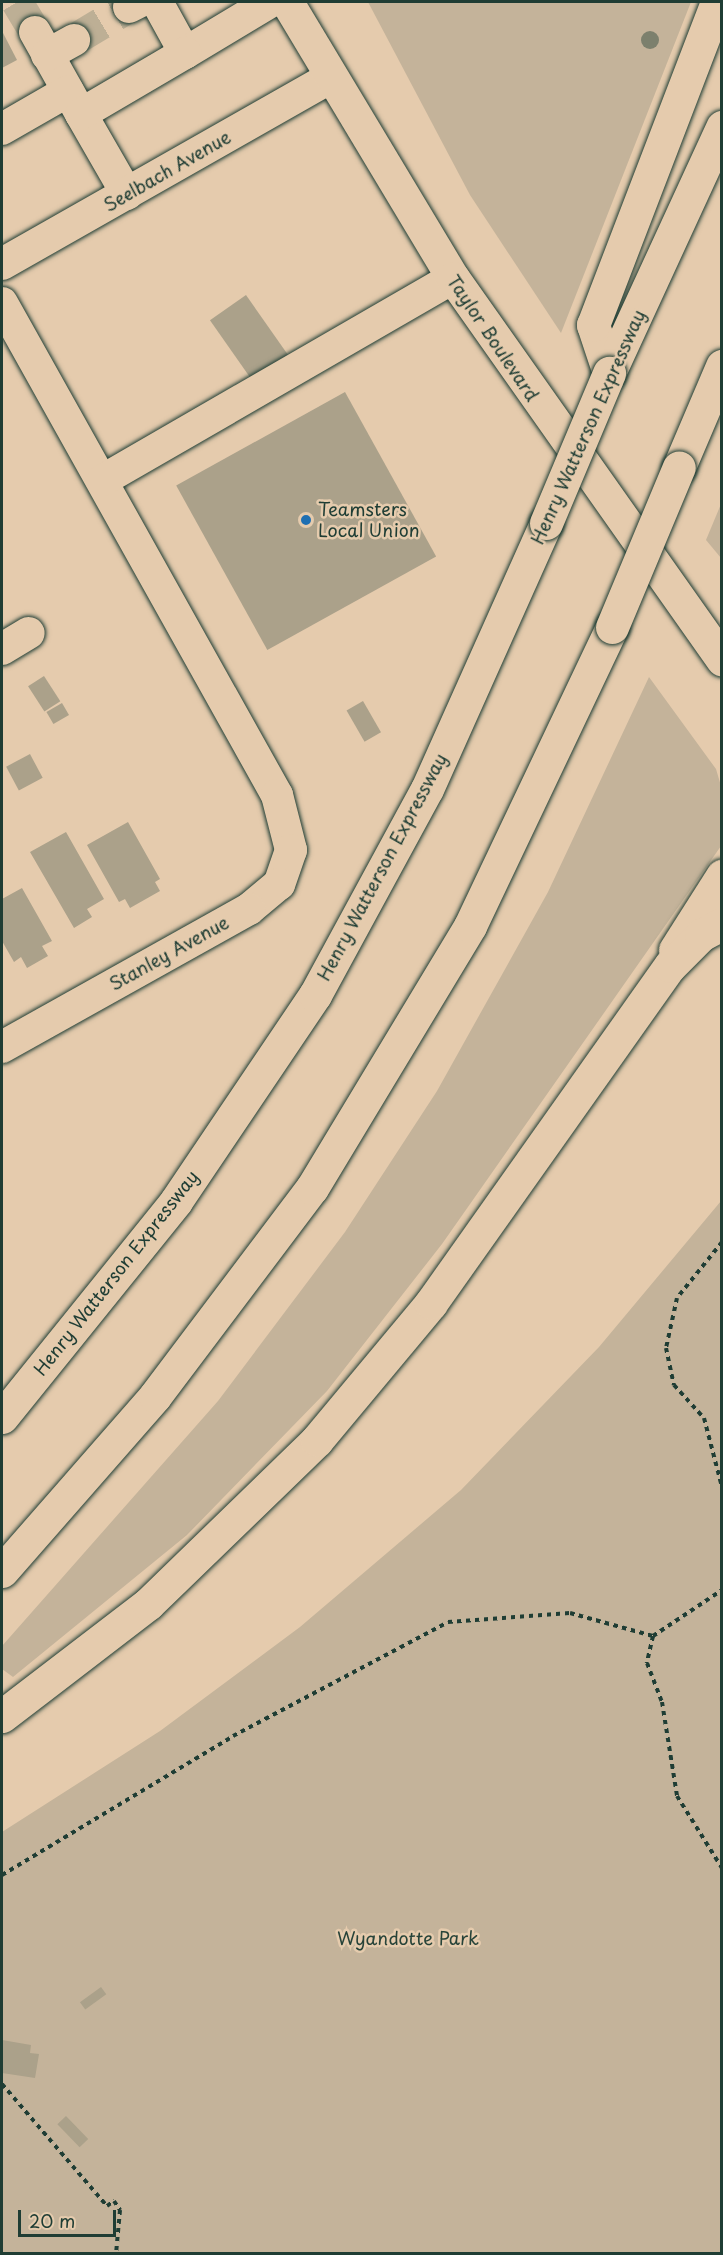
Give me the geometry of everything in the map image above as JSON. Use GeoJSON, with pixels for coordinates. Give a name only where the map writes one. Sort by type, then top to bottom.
{"type":"FeatureCollection","features":[{"type":"Feature","properties":{"kind":"main road","name":"Taylor Boulevard"},"geometry":{"type":"LineString","coordinates":[[287,2],[453,278],[722,660]]}},
{"type":"Feature","properties":{"kind":"main road"},"geometry":{"type":"LineString","coordinates":[[609,373],[593,325],[717,2]]}},
{"type":"Feature","properties":{"kind":"main road","name":"Henry Watterson Expressway"},"geometry":{"type":"LineString","coordinates":[[2,1417],[176,1200],[315,995],[427,789],[546,523],[609,373],[722,127]]}},
{"type":"Feature","properties":{"kind":"main road"},"geometry":{"type":"LineString","coordinates":[[2,1570],[155,1396],[312,1188],[470,926],[612,627],[722,366]]}},
{"type":"Feature","properties":{"kind":"main road"},"geometry":{"type":"LineString","coordinates":[[670,966],[681,934],[722,876]]}},
{"type":"Feature","properties":{"kind":"main road"},"geometry":{"type":"LineString","coordinates":[[2,1716],[148,1604],[317,1440],[431,1303],[670,966],[701,935],[722,924]]}},
{"type":"Feature","properties":{"kind":"street"},"geometry":{"type":"LineString","coordinates":[[2,129],[75,103],[184,53],[270,2]]}},
{"type":"Feature","properties":{"kind":"street"},"geometry":{"type":"LineString","coordinates":[[142,3],[184,53]]}},
{"type":"Feature","properties":{"kind":"street"},"geometry":{"type":"LineString","coordinates":[[74,40],[41,43],[127,194]]}},
{"type":"Feature","properties":{"kind":"street","name":"Seelbach Avenue"},"geometry":{"type":"LineString","coordinates":[[2,264],[331,77]]}},
{"type":"Feature","properties":{"kind":"street"},"geometry":{"type":"LineString","coordinates":[[2,303],[103,480],[453,278]]}},
{"type":"Feature","properties":{"kind":"street","name":"Stanley Avenue"},"geometry":{"type":"LineString","coordinates":[[2,1047],[249,909],[279,884],[291,850],[289,826],[103,480]]}},
{"type":"Feature","properties":{"kind":"street"},"geometry":{"type":"LineString","coordinates":[[2,649],[29,633]]}},
{"type":"Feature","properties":{"kind":"path"},"geometry":{"type":"LineString","coordinates":[[722,1242],[677,1298],[666,1348],[675,1385],[704,1418],[722,1488]]}},
{"type":"Feature","properties":{"kind":"path"},"geometry":{"type":"LineString","coordinates":[[722,1590],[654,1636],[647,1663],[662,1702],[677,1796],[722,1868]]}},
{"type":"Feature","properties":{"kind":"path"},"geometry":{"type":"LineString","coordinates":[[2,1875],[233,1736],[447,1622],[570,1613],[654,1636]]}},
{"type":"Feature","properties":{"kind":"path"},"geometry":{"type":"LineString","coordinates":[[2,2084],[107,2206],[114,2201],[120,2210],[116,2253]]}},
{"type":"Feature","properties":{"kind":"green space"},"geometry":{"type":"Polygon","coordinates":[[[368,2],[691,2],[561,333],[470,195],[368,2]]]}},
{"type":"Feature","properties":{"kind":"green space"},"geometry":{"type":"Polygon","coordinates":[[[721,504],[721,558],[706,540],[721,504]]]}},
{"type":"Feature","properties":{"kind":"green space"},"geometry":{"type":"Polygon","coordinates":[[[649,677],[716,769],[721,786],[721,846],[442,1244],[327,1391],[187,1535],[13,1677],[2,1669],[2,1646],[218,1401],[345,1232],[437,1091],[548,892],[649,677]]]}},
{"type":"Feature","properties":{"kind":"green space","name":"Wyandotte Park"},"geometry":{"type":"Polygon","coordinates":[[[721,1201],[721,2253],[2,2254],[2,1832],[160,1731],[300,1627],[461,1490],[599,1347],[721,1201]]]}},
{"type":"Feature","properties":{"kind":"building"},"geometry":{"type":"Polygon","coordinates":[[[2,31],[17,60],[2,68],[2,31]]]}},
{"type":"Feature","properties":{"kind":"building"},"geometry":{"type":"Polygon","coordinates":[[[246,295],[288,356],[252,381],[210,320],[246,295]]]}},
{"type":"Feature","properties":{"kind":"building","name":"Teamsters Local Union"},"geometry":{"type":"Polygon","coordinates":[[[345,392],[436,556],[267,650],[176,486],[345,392]]]}},
{"type":"Feature","properties":{"kind":"building"},"geometry":{"type":"Polygon","coordinates":[[[44,676],[60,701],[44,712],[28,686],[44,676]]]}},
{"type":"Feature","properties":{"kind":"building"},"geometry":{"type":"Polygon","coordinates":[[[363,701],[381,732],[365,742],[347,710],[363,701]]]}},
{"type":"Feature","properties":{"kind":"building"},"geometry":{"type":"Polygon","coordinates":[[[62,703],[69,715],[53,724],[46,712],[62,703]]]}},
{"type":"Feature","properties":{"kind":"building"},"geometry":{"type":"Polygon","coordinates":[[[30,754],[43,778],[19,791],[6,767],[30,754]]]}},
{"type":"Feature","properties":{"kind":"building"},"geometry":{"type":"Polygon","coordinates":[[[128,822],[160,879],[155,882],[160,891],[130,908],[125,899],[119,902],[87,845],[128,822]]]}},
{"type":"Feature","properties":{"kind":"building"},"geometry":{"type":"Polygon","coordinates":[[[66,832],[104,899],[87,909],[92,917],[74,928],[30,852],[66,832]]]}},
{"type":"Feature","properties":{"kind":"building"},"geometry":{"type":"Polygon","coordinates":[[[22,888],[52,941],[42,946],[48,956],[27,968],[21,957],[14,962],[2,941],[2,899],[22,888]]]}},
{"type":"Feature","properties":{"kind":"building"},"geometry":{"type":"Polygon","coordinates":[[[101,1987],[106,1994],[85,2010],[80,2002],[101,1987]]]}},
{"type":"Feature","properties":{"kind":"building"},"geometry":{"type":"Polygon","coordinates":[[[2,2040],[31,2045],[30,2053],[39,2054],[35,2078],[2,2073],[2,2040]]]}},
{"type":"Feature","properties":{"kind":"building"},"geometry":{"type":"Polygon","coordinates":[[[66,2116],[88,2139],[80,2147],[57,2124],[66,2116]]]}},
{"type":"Feature","properties":{"kind":"tunnel"},"geometry":{"type":"LineString","coordinates":[[17,2],[35,32]]}},
{"type":"Feature","properties":{"kind":"tunnel"},"geometry":{"type":"LineString","coordinates":[[74,40],[129,7]]}},
{"type":"Feature","properties":{"kind":"place","name":"Teamsters Local Union"},"geometry":{"type":"Point","coordinates":[306,520]}}]}
